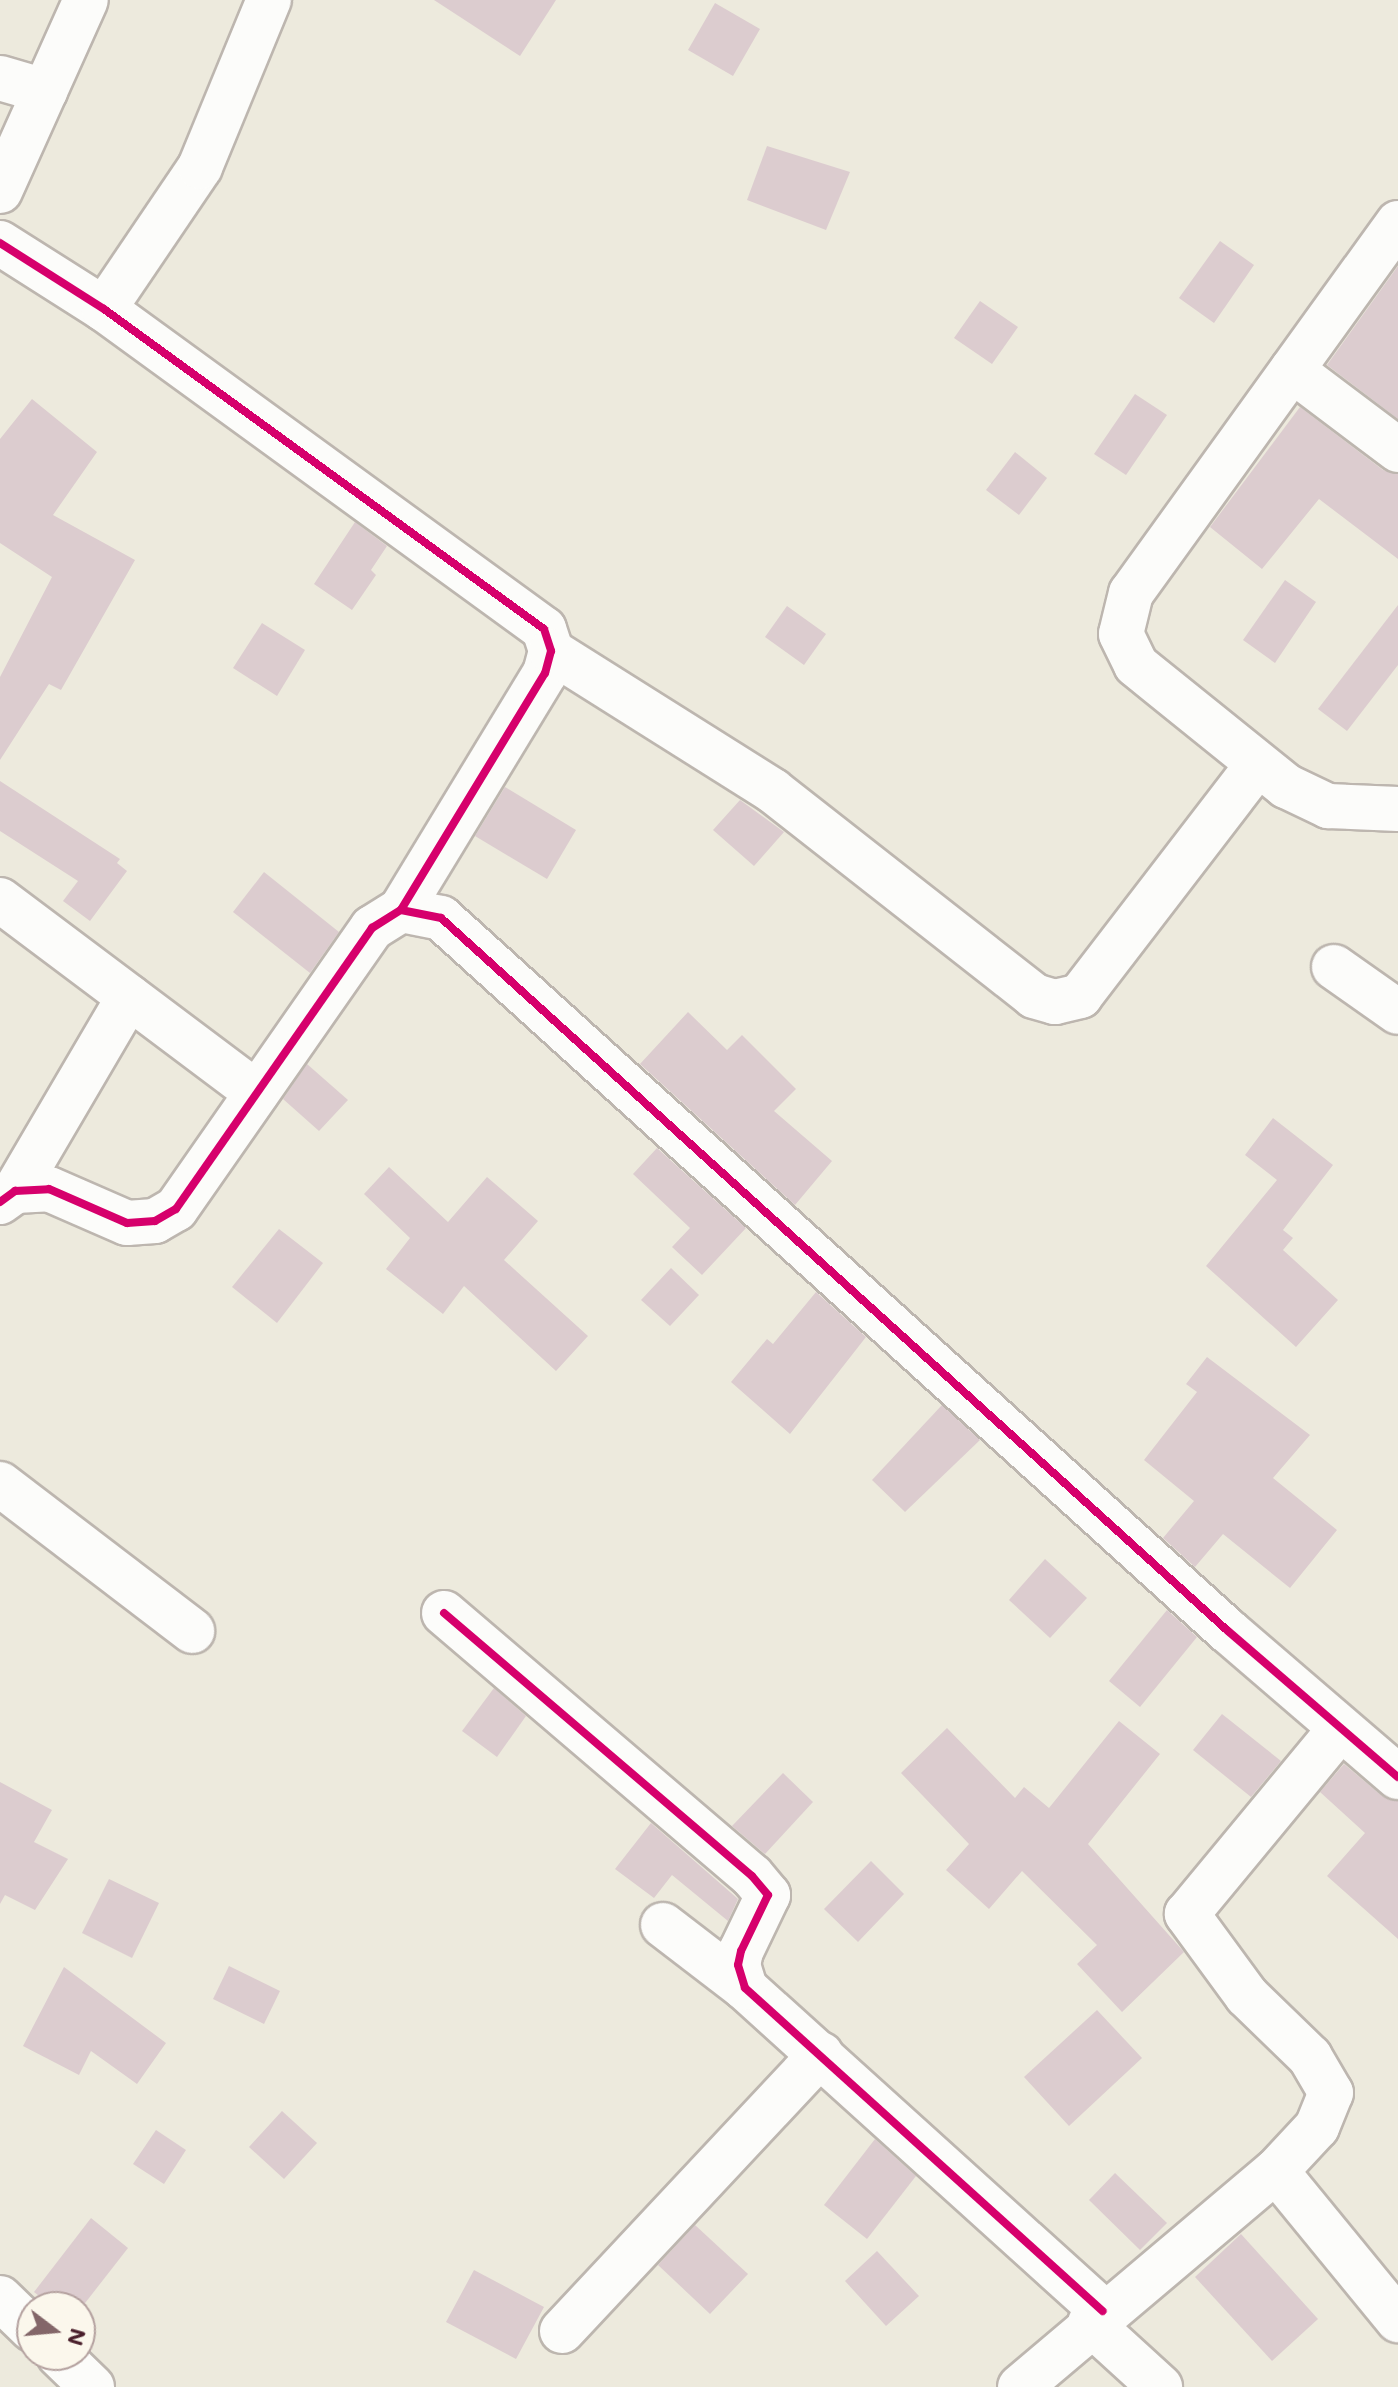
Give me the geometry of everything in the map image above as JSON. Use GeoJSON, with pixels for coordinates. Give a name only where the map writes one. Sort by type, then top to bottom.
{"type":"FeatureCollection","features":[{"type":"Feature","properties":{"kind":"street"},"geometry":{"type":"LineString","coordinates":[[0,191],[86,0]]}},
{"type":"Feature","properties":{"kind":"street"},"geometry":{"type":"LineString","coordinates":[[104,309],[200,167],[269,0]]}},
{"type":"Feature","properties":{"kind":"street"},"geometry":{"type":"LineString","coordinates":[[0,78],[45,91]]}},
{"type":"Feature","properties":{"kind":"street"},"geometry":{"type":"LineString","coordinates":[[1398,223],[1131,593],[1121,634],[1136,665],[1286,786],[1328,806],[1398,809]]}},
{"type":"Feature","properties":{"kind":"street"},"geometry":{"type":"LineString","coordinates":[[0,243],[104,309],[544,629],[551,651],[545,673],[401,910],[372,928],[176,1209],[155,1221],[127,1223],[49,1189],[8,1196]]}},
{"type":"Feature","properties":{"kind":"street"},"geometry":{"type":"LineString","coordinates":[[1292,370],[1398,450]]}},
{"type":"Feature","properties":{"kind":"street"},"geometry":{"type":"LineString","coordinates":[[551,651],[773,791],[1034,996],[1055,1002],[1080,996],[1258,764]]}},
{"type":"Feature","properties":{"kind":"street"},"geometry":{"type":"LineString","coordinates":[[0,900],[257,1093]]}},
{"type":"Feature","properties":{"kind":"street"},"geometry":{"type":"LineString","coordinates":[[401,910],[441,918],[1340,1729],[1398,1777]]}},
{"type":"Feature","properties":{"kind":"street"},"geometry":{"type":"LineString","coordinates":[[1334,967],[1398,1012]]}},
{"type":"Feature","properties":{"kind":"street"},"geometry":{"type":"LineString","coordinates":[[8,1196],[129,997]]}},
{"type":"Feature","properties":{"kind":"street"},"geometry":{"type":"LineString","coordinates":[[0,1484],[192,1631]]}},
{"type":"Feature","properties":{"kind":"street"},"geometry":{"type":"LineString","coordinates":[[444,1613],[752,1876],[768,1895],[741,1951],[738,1965],[745,1988]]}},
{"type":"Feature","properties":{"kind":"street"},"geometry":{"type":"LineString","coordinates":[[1020,2387],[1097,2317],[1276,2171],[1317,2127],[1331,2093],[1310,2057],[1247,1996],[1187,1914],[1340,1729]]}},
{"type":"Feature","properties":{"kind":"street"},"geometry":{"type":"LineString","coordinates":[[663,1925],[745,1988],[821,2054],[1097,2317],[1160,2387]]}},
{"type":"Feature","properties":{"kind":"street"},"geometry":{"type":"LineString","coordinates":[[562,2331],[821,2054]]}},
{"type":"Feature","properties":{"kind":"street"},"geometry":{"type":"LineString","coordinates":[[1276,2171],[1398,2320]]}},
{"type":"Feature","properties":{"kind":"street"},"geometry":{"type":"LineString","coordinates":[[0,2298],[16,2314]]}},
{"type":"Feature","properties":{"kind":"street"},"geometry":{"type":"LineString","coordinates":[[76,2371],[92,2387]]}},
{"type":"Feature","properties":{"kind":"building"},"geometry":{"type":"Polygon","coordinates":[[[434,0],[556,0],[520,56],[434,0]]]}},
{"type":"Feature","properties":{"kind":"building"},"geometry":{"type":"Polygon","coordinates":[[[715,3],[760,29],[733,76],[688,50],[715,3]]]}},
{"type":"Feature","properties":{"kind":"building"},"geometry":{"type":"Polygon","coordinates":[[[767,146],[850,172],[826,230],[747,200],[767,146]]]}},
{"type":"Feature","properties":{"kind":"building"},"geometry":{"type":"Polygon","coordinates":[[[1220,241],[1254,265],[1214,323],[1179,298],[1220,241]]]}},
{"type":"Feature","properties":{"kind":"building"},"geometry":{"type":"Polygon","coordinates":[[[1398,266],[1398,419],[1327,365],[1398,266]]]}},
{"type":"Feature","properties":{"kind":"building"},"geometry":{"type":"Polygon","coordinates":[[[980,301],[1018,327],[992,364],[954,338],[980,301]]]}},
{"type":"Feature","properties":{"kind":"building"},"geometry":{"type":"Polygon","coordinates":[[[1135,394],[1167,415],[1126,475],[1094,454],[1135,394]]]}},
{"type":"Feature","properties":{"kind":"building"},"geometry":{"type":"Polygon","coordinates":[[[32,399],[97,452],[53,515],[135,560],[61,690],[49,684],[0,760],[0,677],[52,577],[0,543],[0,439],[32,399]]]}},
{"type":"Feature","properties":{"kind":"building"},"geometry":{"type":"Polygon","coordinates":[[[1300,407],[1383,470],[1398,474],[1398,559],[1319,499],[1262,569],[1210,527],[1300,407]]]}},
{"type":"Feature","properties":{"kind":"building"},"geometry":{"type":"Polygon","coordinates":[[[1015,452],[1047,478],[1019,515],[986,490],[1015,452]]]}},
{"type":"Feature","properties":{"kind":"building"},"geometry":{"type":"Polygon","coordinates":[[[355,522],[387,546],[371,570],[376,575],[352,610],[314,584],[355,522]]]}},
{"type":"Feature","properties":{"kind":"building"},"geometry":{"type":"Polygon","coordinates":[[[1285,580],[1316,602],[1275,663],[1243,640],[1285,580]]]}},
{"type":"Feature","properties":{"kind":"building"},"geometry":{"type":"Polygon","coordinates":[[[1398,605],[1398,665],[1347,731],[1318,709],[1398,605]]]}},
{"type":"Feature","properties":{"kind":"building"},"geometry":{"type":"Polygon","coordinates":[[[787,606],[826,634],[804,665],[765,637],[787,606]]]}},
{"type":"Feature","properties":{"kind":"building"},"geometry":{"type":"Polygon","coordinates":[[[262,623],[305,650],[277,696],[233,668],[262,623]]]}},
{"type":"Feature","properties":{"kind":"building"},"geometry":{"type":"Polygon","coordinates":[[[0,781],[120,859],[117,863],[127,871],[90,921],[63,901],[78,881],[0,831],[0,781]]]}},
{"type":"Feature","properties":{"kind":"building"},"geometry":{"type":"Polygon","coordinates":[[[505,787],[576,830],[547,879],[475,836],[505,787]]]}},
{"type":"Feature","properties":{"kind":"building"},"geometry":{"type":"Polygon","coordinates":[[[740,800],[784,832],[754,866],[713,830],[740,800]]]}},
{"type":"Feature","properties":{"kind":"building"},"geometry":{"type":"Polygon","coordinates":[[[264,872],[339,932],[310,973],[233,912],[264,872]]]}},
{"type":"Feature","properties":{"kind":"building"},"geometry":{"type":"Polygon","coordinates":[[[688,1012],[727,1050],[742,1035],[796,1089],[774,1111],[832,1161],[795,1205],[640,1064],[688,1012]]]}},
{"type":"Feature","properties":{"kind":"building"},"geometry":{"type":"Polygon","coordinates":[[[307,1064],[348,1100],[319,1131],[283,1099],[307,1064]]]}},
{"type":"Feature","properties":{"kind":"building"},"geometry":{"type":"Polygon","coordinates":[[[1273,1118],[1333,1165],[1283,1230],[1293,1238],[1283,1250],[1338,1300],[1296,1347],[1206,1266],[1277,1180],[1245,1155],[1273,1118]]]}},
{"type":"Feature","properties":{"kind":"building"},"geometry":{"type":"Polygon","coordinates":[[[657,1148],[746,1228],[702,1275],[672,1247],[690,1228],[633,1174],[657,1148]]]}},
{"type":"Feature","properties":{"kind":"building"},"geometry":{"type":"Polygon","coordinates":[[[389,1167],[448,1222],[487,1177],[538,1221],[504,1260],[588,1336],[556,1371],[464,1286],[443,1314],[386,1269],[410,1238],[364,1194],[389,1167]]]}},
{"type":"Feature","properties":{"kind":"building"},"geometry":{"type":"Polygon","coordinates":[[[279,1229],[323,1263],[277,1323],[232,1287],[279,1229]]]}},
{"type":"Feature","properties":{"kind":"building"},"geometry":{"type":"Polygon","coordinates":[[[671,1268],[699,1295],[670,1326],[641,1300],[671,1268]]]}},
{"type":"Feature","properties":{"kind":"building"},"geometry":{"type":"Polygon","coordinates":[[[816,1292],[866,1337],[790,1434],[731,1382],[767,1339],[773,1344],[816,1292]]]}},
{"type":"Feature","properties":{"kind":"building"},"geometry":{"type":"Polygon","coordinates":[[[1207,1357],[1310,1435],[1273,1478],[1337,1530],[1290,1588],[1223,1534],[1195,1567],[1163,1538],[1194,1501],[1144,1460],[1197,1392],[1186,1384],[1207,1357]]]}},
{"type":"Feature","properties":{"kind":"building"},"geometry":{"type":"Polygon","coordinates":[[[942,1405],[980,1440],[905,1512],[872,1480],[942,1405]]]}},
{"type":"Feature","properties":{"kind":"building"},"geometry":{"type":"Polygon","coordinates":[[[1045,1559],[1087,1598],[1050,1638],[1009,1600],[1045,1559]]]}},
{"type":"Feature","properties":{"kind":"building"},"geometry":{"type":"Polygon","coordinates":[[[1167,1610],[1197,1637],[1140,1707],[1109,1681],[1167,1610]]]}},
{"type":"Feature","properties":{"kind":"building"},"geometry":{"type":"Polygon","coordinates":[[[494,1688],[526,1716],[497,1757],[462,1731],[494,1688]]]}},
{"type":"Feature","properties":{"kind":"building"},"geometry":{"type":"Polygon","coordinates":[[[1222,1714],[1281,1761],[1251,1797],[1193,1750],[1222,1714]]]}},
{"type":"Feature","properties":{"kind":"building"},"geometry":{"type":"Polygon","coordinates":[[[1119,1721],[1160,1754],[1088,1844],[1184,1952],[1122,2012],[1077,1964],[1097,1945],[1022,1871],[989,1909],[946,1870],[969,1844],[901,1773],[947,1728],[1015,1798],[1024,1787],[1049,1808],[1119,1721]]]}},
{"type":"Feature","properties":{"kind":"building"},"geometry":{"type":"Polygon","coordinates":[[[1344,1764],[1382,1796],[1398,1801],[1398,1939],[1327,1876],[1365,1833],[1320,1792],[1344,1764]]]}},
{"type":"Feature","properties":{"kind":"building"},"geometry":{"type":"Polygon","coordinates":[[[783,1773],[813,1802],[765,1854],[732,1826],[783,1773]]]}},
{"type":"Feature","properties":{"kind":"building"},"geometry":{"type":"Polygon","coordinates":[[[0,1782],[52,1810],[34,1842],[68,1859],[35,1910],[5,1895],[0,1904],[0,1782]]]}},
{"type":"Feature","properties":{"kind":"building"},"geometry":{"type":"Polygon","coordinates":[[[651,1823],[738,1899],[728,1921],[672,1875],[654,1898],[615,1869],[651,1823]]]}},
{"type":"Feature","properties":{"kind":"building"},"geometry":{"type":"Polygon","coordinates":[[[871,1861],[904,1894],[858,1942],[824,1909],[871,1861]]]}},
{"type":"Feature","properties":{"kind":"building"},"geometry":{"type":"Polygon","coordinates":[[[109,1879],[159,1903],[132,1958],[82,1933],[109,1879]]]}},
{"type":"Feature","properties":{"kind":"building"},"geometry":{"type":"Polygon","coordinates":[[[229,1966],[280,1991],[264,2024],[213,1999],[229,1966]]]}},
{"type":"Feature","properties":{"kind":"building"},"geometry":{"type":"Polygon","coordinates":[[[64,1967],[166,2043],[137,2084],[91,2051],[79,2075],[23,2046],[64,1967]]]}},
{"type":"Feature","properties":{"kind":"building"},"geometry":{"type":"Polygon","coordinates":[[[1097,2010],[1142,2058],[1069,2126],[1024,2077],[1097,2010]]]}},
{"type":"Feature","properties":{"kind":"building"},"geometry":{"type":"Polygon","coordinates":[[[282,2111],[317,2143],[284,2179],[249,2147],[282,2111]]]}},
{"type":"Feature","properties":{"kind":"building"},"geometry":{"type":"Polygon","coordinates":[[[156,2130],[186,2150],[164,2184],[133,2164],[156,2130]]]}},
{"type":"Feature","properties":{"kind":"building"},"geometry":{"type":"Polygon","coordinates":[[[875,2139],[916,2176],[867,2239],[824,2205],[875,2139]]]}},
{"type":"Feature","properties":{"kind":"building"},"geometry":{"type":"Polygon","coordinates":[[[1115,2173],[1167,2223],[1140,2250],[1089,2200],[1115,2173]]]}},
{"type":"Feature","properties":{"kind":"building"},"geometry":{"type":"Polygon","coordinates":[[[91,2218],[128,2248],[94,2291],[35,2291],[91,2218]]]}},
{"type":"Feature","properties":{"kind":"building"},"geometry":{"type":"Polygon","coordinates":[[[695,2225],[748,2274],[710,2314],[658,2265],[695,2225]]]}},
{"type":"Feature","properties":{"kind":"building"},"geometry":{"type":"Polygon","coordinates":[[[1241,2234],[1318,2319],[1272,2361],[1195,2277],[1241,2234]]]}},
{"type":"Feature","properties":{"kind":"building"},"geometry":{"type":"Polygon","coordinates":[[[877,2251],[919,2296],[886,2326],[845,2281],[877,2251]]]}},
{"type":"Feature","properties":{"kind":"building"},"geometry":{"type":"Polygon","coordinates":[[[474,2270],[544,2307],[516,2359],[446,2322],[474,2270]]]}},
{"type":"Feature","properties":{"kind":"cycle path"},"geometry":{"type":"LineString","coordinates":[[0,243],[104,309],[544,629],[551,651],[545,673],[401,910]]}},
{"type":"Feature","properties":{"kind":"cycle path"},"geometry":{"type":"LineString","coordinates":[[0,1202],[15,1191],[49,1189],[127,1223],[155,1221],[176,1209],[372,928],[401,910],[441,918],[1228,1631],[1398,1777]]}},
{"type":"Feature","properties":{"kind":"cycle path"},"geometry":{"type":"LineString","coordinates":[[444,1613],[752,1876],[768,1895],[741,1951],[738,1965],[745,1988],[1103,2311]]}}]}
